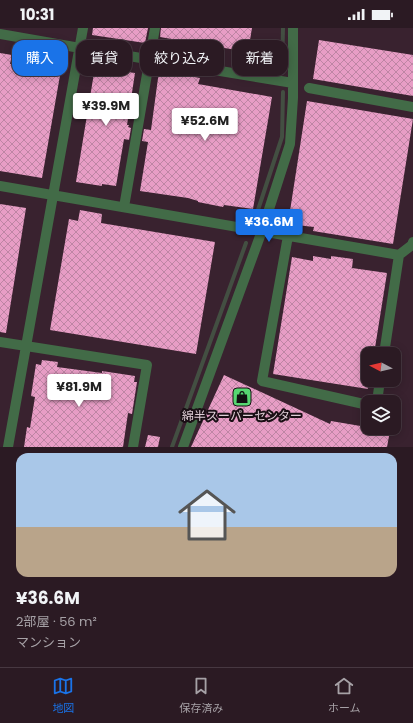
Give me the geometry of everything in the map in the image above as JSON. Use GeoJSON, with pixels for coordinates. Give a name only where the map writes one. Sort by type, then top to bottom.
{"type":"FeatureCollection","features":[{"type":"Feature","properties":{"kind":"street"},"geometry":{"type":"LineString","coordinates":[[81,40],[83,28]]}},
{"type":"Feature","properties":{"kind":"street"},"geometry":{"type":"LineString","coordinates":[[153,40],[155,28]]}},
{"type":"Feature","properties":{"kind":"street"},"geometry":{"type":"LineString","coordinates":[[183,447],[261,231],[290,144],[293,98],[293,28]]}},
{"type":"Feature","properties":{"kind":"street"},"geometry":{"type":"LineString","coordinates":[[0,34],[76,47]]}},
{"type":"Feature","properties":{"kind":"street"},"geometry":{"type":"LineString","coordinates":[[8,447],[52,195],[76,69]]}},
{"type":"Feature","properties":{"kind":"street"},"geometry":{"type":"LineString","coordinates":[[224,71],[292,82]]}},
{"type":"Feature","properties":{"kind":"street"},"geometry":{"type":"LineString","coordinates":[[124,207],[147,76]]}},
{"type":"Feature","properties":{"kind":"street"},"geometry":{"type":"LineString","coordinates":[[309,88],[413,107]]}},
{"type":"Feature","properties":{"kind":"street"},"geometry":{"type":"LineString","coordinates":[[0,186],[399,255]]}},
{"type":"Feature","properties":{"kind":"street"},"geometry":{"type":"LineString","coordinates":[[288,236],[262,381],[361,403]]}},
{"type":"Feature","properties":{"kind":"street"},"geometry":{"type":"LineString","coordinates":[[385,347],[399,255],[412,245],[413,242]]}},
{"type":"Feature","properties":{"kind":"street"},"geometry":{"type":"LineString","coordinates":[[0,342],[147,365],[133,447]]}},
{"type":"Feature","properties":{"kind":"building"},"geometry":{"type":"Polygon","coordinates":[[[93,28],[148,28],[146,40],[140,40],[140,42],[92,35],[93,28]]]}},
{"type":"Feature","properties":{"kind":"building"},"geometry":{"type":"Polygon","coordinates":[[[161,28],[252,28],[250,40],[232,40],[232,49],[224,48],[224,40],[178,40],[160,37],[161,28]]]}},
{"type":"Feature","properties":{"kind":"building"},"geometry":{"type":"Polygon","coordinates":[[[319,40],[413,55],[413,96],[313,79],[319,40]]]}},
{"type":"Feature","properties":{"kind":"building"},"geometry":{"type":"Polygon","coordinates":[[[0,53],[12,55],[10,64],[12,64],[12,76],[60,76],[42,178],[0,171],[0,53]]]}},
{"type":"Feature","properties":{"kind":"building"},"geometry":{"type":"Polygon","coordinates":[[[132,73],[135,73],[127,125],[131,128],[129,140],[124,139],[116,186],[102,184],[102,186],[76,182],[94,76],[132,76],[132,73]]]}},
{"type":"Feature","properties":{"kind":"building"},"geometry":{"type":"Polygon","coordinates":[[[158,76],[188,76],[200,78],[198,84],[272,97],[253,209],[224,205],[223,207],[198,202],[188,198],[140,191],[148,142],[142,141],[144,129],[151,130],[158,76]]]}},
{"type":"Feature","properties":{"kind":"building"},"geometry":{"type":"Polygon","coordinates":[[[307,101],[413,119],[393,244],[313,231],[314,227],[288,224],[307,101]]]}},
{"type":"Feature","properties":{"kind":"building"},"geometry":{"type":"Polygon","coordinates":[[[0,204],[26,208],[6,333],[0,332],[0,204]]]}},
{"type":"Feature","properties":{"kind":"building"},"geometry":{"type":"Polygon","coordinates":[[[80,210],[102,214],[101,223],[215,242],[196,354],[50,330],[69,219],[78,221],[80,210]]]}},
{"type":"Feature","properties":{"kind":"building"},"geometry":{"type":"Polygon","coordinates":[[[313,256],[331,259],[331,256],[353,259],[352,268],[387,273],[375,347],[361,347],[361,387],[368,387],[368,389],[273,374],[292,257],[313,261],[313,256]]]}},
{"type":"Feature","properties":{"kind":"building"},"geometry":{"type":"Polygon","coordinates":[[[42,360],[58,362],[57,367],[135,376],[134,382],[137,382],[132,414],[128,413],[123,447],[24,447],[27,427],[30,428],[35,397],[31,396],[36,364],[41,365],[42,360]]]}},
{"type":"Feature","properties":{"kind":"building","name":"綿半スーパーセンター"},"geometry":{"type":"Polygon","coordinates":[[[224,375],[330,424],[331,421],[361,426],[361,435],[389,435],[387,447],[191,447],[224,375]]]}},
{"type":"Feature","properties":{"kind":"building"},"geometry":{"type":"Polygon","coordinates":[[[148,435],[160,437],[158,447],[145,447],[148,435]]]}},
{"type":"Feature","properties":{"kind":"waterway"},"geometry":{"type":"LineString","coordinates":[[283,28],[283,40]]}},
{"type":"Feature","properties":{"kind":"waterway"},"geometry":{"type":"LineString","coordinates":[[254,222],[282,137],[283,92]]}},
{"type":"Feature","properties":{"kind":"waterway"},"geometry":{"type":"LineString","coordinates":[[172,447],[246,243]]}},
{"type":"Feature","properties":{"kind":"place","name":"綿半スーパーセンター"},"geometry":{"type":"Point","coordinates":[242,397]}}]}
